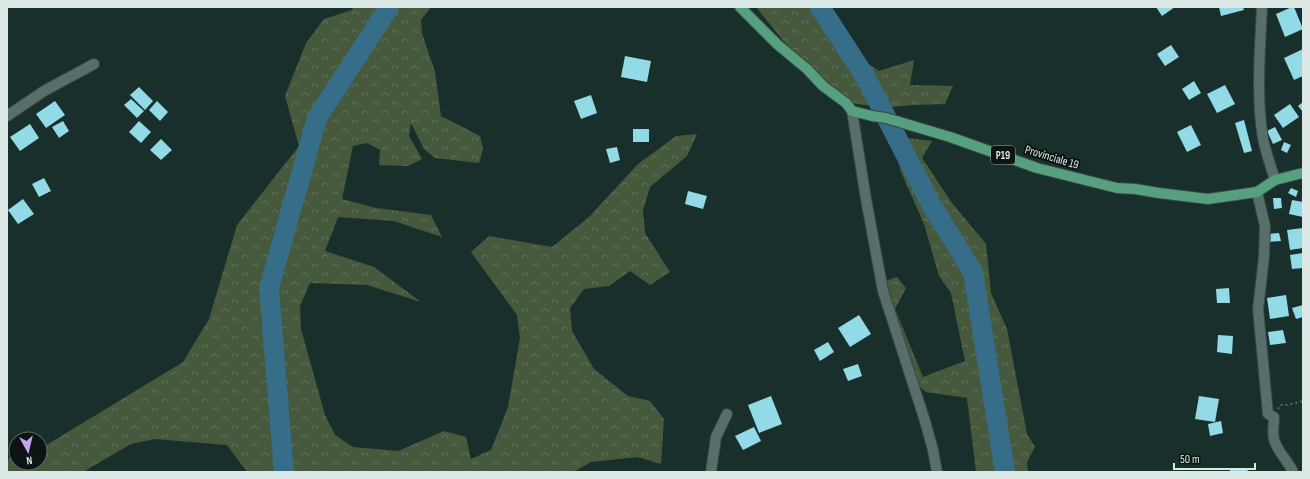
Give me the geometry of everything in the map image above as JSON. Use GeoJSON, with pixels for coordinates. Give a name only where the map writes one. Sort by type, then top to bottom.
{"type":"FeatureCollection","features":[{"type":"Feature","properties":{"kind":"main road","name":"Provinciale 19"},"geometry":{"type":"LineString","coordinates":[[740,7],[778,45],[807,69],[823,86],[846,103],[852,110],[914,126],[986,149],[1037,168],[1117,188],[1136,189],[1208,199],[1257,192],[1275,180],[1303,174]]}},
{"type":"Feature","properties":{"kind":"street"},"geometry":{"type":"LineString","coordinates":[[1262,7],[1260,58],[1261,114],[1264,140],[1275,180]]}},
{"type":"Feature","properties":{"kind":"street"},"geometry":{"type":"LineString","coordinates":[[7,116],[44,91],[94,64]]}},
{"type":"Feature","properties":{"kind":"street"},"geometry":{"type":"LineString","coordinates":[[852,110],[864,192],[883,291],[925,421],[937,472]]}},
{"type":"Feature","properties":{"kind":"street"},"geometry":{"type":"LineString","coordinates":[[1257,192],[1265,226],[1264,257],[1258,309],[1268,414],[1274,417],[1274,438],[1278,450],[1293,472]]}},
{"type":"Feature","properties":{"kind":"street"},"geometry":{"type":"LineString","coordinates":[[711,472],[716,437],[727,414]]}},
{"type":"Feature","properties":{"kind":"path"},"geometry":{"type":"LineString","coordinates":[[1274,417],[1280,405],[1303,401]]}},
{"type":"Feature","properties":{"kind":"green space"},"geometry":{"type":"Polygon","coordinates":[[[353,7],[431,7],[421,20],[422,33],[435,72],[441,116],[480,136],[483,149],[479,163],[435,158],[424,149],[411,123],[409,136],[422,159],[408,166],[379,165],[380,150],[367,143],[353,146],[342,199],[376,208],[431,215],[442,237],[394,221],[338,217],[325,251],[374,267],[421,302],[367,285],[310,283],[300,306],[301,329],[325,415],[335,435],[353,447],[398,451],[444,431],[466,437],[471,459],[491,450],[508,407],[520,338],[517,315],[471,252],[489,236],[552,247],[589,217],[638,164],[676,136],[697,134],[687,156],[650,187],[643,210],[645,233],[670,272],[650,285],[630,271],[609,286],[584,289],[570,308],[572,331],[594,369],[628,396],[650,401],[664,419],[661,464],[638,457],[591,462],[574,472],[247,472],[227,445],[155,439],[131,444],[83,472],[7,472],[8,459],[8,471],[48,471],[48,444],[183,362],[209,319],[237,225],[299,146],[285,96],[306,43],[324,19],[352,10],[353,7]]]}},
{"type":"Feature","properties":{"kind":"green space"},"geometry":{"type":"Polygon","coordinates":[[[756,7],[816,7],[830,37],[879,71],[914,60],[910,85],[953,86],[945,104],[884,108],[839,101],[789,48],[756,7]]]}},
{"type":"Feature","properties":{"kind":"green space"},"geometry":{"type":"Polygon","coordinates":[[[892,136],[932,141],[922,158],[952,203],[986,244],[991,293],[1007,329],[1027,434],[1035,447],[1027,462],[1028,472],[976,472],[967,398],[926,392],[907,376],[885,281],[897,277],[906,288],[895,309],[923,377],[965,361],[951,293],[939,276],[924,224],[901,172],[892,136]]]}},
{"type":"Feature","properties":{"kind":"building"},"geometry":{"type":"Polygon","coordinates":[[[1156,7],[1175,7],[1162,16],[1156,7]]]}},
{"type":"Feature","properties":{"kind":"building"},"geometry":{"type":"Polygon","coordinates":[[[1219,7],[1243,7],[1244,10],[1221,16],[1219,7]]]}},
{"type":"Feature","properties":{"kind":"building"},"geometry":{"type":"Polygon","coordinates":[[[1294,7],[1303,29],[1285,37],[1276,14],[1294,7]]]}},
{"type":"Feature","properties":{"kind":"building"},"geometry":{"type":"Polygon","coordinates":[[[1171,45],[1179,57],[1165,66],[1157,54],[1171,45]]]}},
{"type":"Feature","properties":{"kind":"building"},"geometry":{"type":"Polygon","coordinates":[[[1303,49],[1303,76],[1294,80],[1284,58],[1303,49]]]}},
{"type":"Feature","properties":{"kind":"building"},"geometry":{"type":"Polygon","coordinates":[[[625,56],[651,61],[647,82],[621,77],[625,56]]]}},
{"type":"Feature","properties":{"kind":"building"},"geometry":{"type":"Polygon","coordinates":[[[1194,81],[1201,93],[1189,100],[1182,89],[1194,81]]]}},
{"type":"Feature","properties":{"kind":"building"},"geometry":{"type":"Polygon","coordinates":[[[1225,85],[1235,104],[1217,113],[1207,94],[1225,85]]]}},
{"type":"Feature","properties":{"kind":"building"},"geometry":{"type":"Polygon","coordinates":[[[139,87],[153,101],[145,110],[130,95],[139,87]]]}},
{"type":"Feature","properties":{"kind":"building"},"geometry":{"type":"Polygon","coordinates":[[[591,95],[597,113],[581,119],[574,101],[591,95]]]}},
{"type":"Feature","properties":{"kind":"building"},"geometry":{"type":"Polygon","coordinates":[[[131,99],[144,111],[137,118],[124,105],[131,99]]]}},
{"type":"Feature","properties":{"kind":"building"},"geometry":{"type":"Polygon","coordinates":[[[55,101],[65,115],[46,128],[36,114],[55,101]]]}},
{"type":"Feature","properties":{"kind":"building"},"geometry":{"type":"Polygon","coordinates":[[[157,101],[168,112],[160,121],[149,110],[157,101]]]}},
{"type":"Feature","properties":{"kind":"building"},"geometry":{"type":"Polygon","coordinates":[[[1303,102],[1303,112],[1298,106],[1303,102]]]}},
{"type":"Feature","properties":{"kind":"building"},"geometry":{"type":"Polygon","coordinates":[[[1290,104],[1299,117],[1283,128],[1274,115],[1290,104]]]}},
{"type":"Feature","properties":{"kind":"building"},"geometry":{"type":"Polygon","coordinates":[[[1244,120],[1252,151],[1244,153],[1235,123],[1244,120]]]}},
{"type":"Feature","properties":{"kind":"building"},"geometry":{"type":"Polygon","coordinates":[[[63,121],[69,131],[59,138],[52,127],[63,121]]]}},
{"type":"Feature","properties":{"kind":"building"},"geometry":{"type":"Polygon","coordinates":[[[139,121],[151,132],[141,143],[129,132],[139,121]]]}},
{"type":"Feature","properties":{"kind":"building"},"geometry":{"type":"Polygon","coordinates":[[[30,124],[39,138],[20,151],[10,137],[30,124]]]}},
{"type":"Feature","properties":{"kind":"building"},"geometry":{"type":"Polygon","coordinates":[[[1191,125],[1201,145],[1187,152],[1177,132],[1191,125]]]}},
{"type":"Feature","properties":{"kind":"building"},"geometry":{"type":"Polygon","coordinates":[[[1275,127],[1282,140],[1273,144],[1267,131],[1275,127]]]}},
{"type":"Feature","properties":{"kind":"building"},"geometry":{"type":"Polygon","coordinates":[[[633,129],[649,129],[649,142],[633,142],[633,129]]]}},
{"type":"Feature","properties":{"kind":"building"},"geometry":{"type":"Polygon","coordinates":[[[161,139],[172,150],[161,160],[150,150],[161,139]]]}},
{"type":"Feature","properties":{"kind":"building"},"geometry":{"type":"Polygon","coordinates":[[[1284,142],[1291,145],[1287,153],[1281,150],[1284,142]]]}},
{"type":"Feature","properties":{"kind":"building"},"geometry":{"type":"Polygon","coordinates":[[[617,147],[620,160],[610,163],[606,149],[617,147]]]}},
{"type":"Feature","properties":{"kind":"building"},"geometry":{"type":"Polygon","coordinates":[[[44,178],[51,191],[39,197],[32,184],[44,178]]]}},
{"type":"Feature","properties":{"kind":"building"},"geometry":{"type":"Polygon","coordinates":[[[1291,188],[1298,191],[1296,197],[1288,193],[1291,188]]]}},
{"type":"Feature","properties":{"kind":"building"},"geometry":{"type":"Polygon","coordinates":[[[688,191],[707,196],[703,209],[685,204],[688,191]]]}},
{"type":"Feature","properties":{"kind":"building"},"geometry":{"type":"Polygon","coordinates":[[[1273,198],[1281,198],[1282,208],[1274,209],[1273,198]]]}},
{"type":"Feature","properties":{"kind":"building"},"geometry":{"type":"Polygon","coordinates":[[[23,199],[34,214],[18,224],[8,210],[23,199]]]}},
{"type":"Feature","properties":{"kind":"building"},"geometry":{"type":"Polygon","coordinates":[[[1292,200],[1303,202],[1303,217],[1289,214],[1292,200]]]}},
{"type":"Feature","properties":{"kind":"building"},"geometry":{"type":"Polygon","coordinates":[[[1303,228],[1303,248],[1290,250],[1287,230],[1303,228]]]}},
{"type":"Feature","properties":{"kind":"building"},"geometry":{"type":"Polygon","coordinates":[[[1279,233],[1281,241],[1268,242],[1267,234],[1279,233]]]}},
{"type":"Feature","properties":{"kind":"building"},"geometry":{"type":"Polygon","coordinates":[[[1303,253],[1303,268],[1292,269],[1290,255],[1303,253]]]}},
{"type":"Feature","properties":{"kind":"building"},"geometry":{"type":"Polygon","coordinates":[[[1229,288],[1230,303],[1217,303],[1216,289],[1229,288]]]}},
{"type":"Feature","properties":{"kind":"building"},"geometry":{"type":"Polygon","coordinates":[[[1286,295],[1289,316],[1270,319],[1267,298],[1286,295]]]}},
{"type":"Feature","properties":{"kind":"building"},"geometry":{"type":"Polygon","coordinates":[[[1303,305],[1303,317],[1296,319],[1292,308],[1303,305]]]}},
{"type":"Feature","properties":{"kind":"building"},"geometry":{"type":"Polygon","coordinates":[[[859,315],[871,334],[850,347],[838,328],[859,315]]]}},
{"type":"Feature","properties":{"kind":"building"},"geometry":{"type":"Polygon","coordinates":[[[1283,330],[1286,343],[1270,345],[1268,332],[1283,330]]]}},
{"type":"Feature","properties":{"kind":"building"},"geometry":{"type":"Polygon","coordinates":[[[1218,335],[1233,336],[1232,354],[1217,352],[1218,335]]]}},
{"type":"Feature","properties":{"kind":"building"},"geometry":{"type":"Polygon","coordinates":[[[828,342],[834,352],[820,361],[814,350],[828,342]]]}},
{"type":"Feature","properties":{"kind":"building"},"geometry":{"type":"Polygon","coordinates":[[[858,364],[862,376],[848,381],[843,369],[858,364]]]}},
{"type":"Feature","properties":{"kind":"building"},"geometry":{"type":"Polygon","coordinates":[[[771,396],[782,424],[759,433],[748,405],[771,396]]]}},
{"type":"Feature","properties":{"kind":"building"},"geometry":{"type":"Polygon","coordinates":[[[1199,396],[1219,399],[1215,422],[1195,419],[1199,396]]]}},
{"type":"Feature","properties":{"kind":"building"},"geometry":{"type":"Polygon","coordinates":[[[1221,421],[1223,433],[1210,436],[1208,424],[1221,421]]]}},
{"type":"Feature","properties":{"kind":"building"},"geometry":{"type":"Polygon","coordinates":[[[754,427],[761,441],[743,450],[735,436],[754,427]]]}},
{"type":"Feature","properties":{"kind":"building"},"geometry":{"type":"Polygon","coordinates":[[[1247,468],[1248,472],[1230,472],[1230,470],[1247,468]]]}},
{"type":"Feature","properties":{"kind":"waterway"},"geometry":{"type":"LineString","coordinates":[[284,472],[269,288],[317,118],[389,7]]}},
{"type":"Feature","properties":{"kind":"waterway"},"geometry":{"type":"LineString","coordinates":[[820,7],[866,78],[932,206],[973,272],[1005,472]]}}]}
